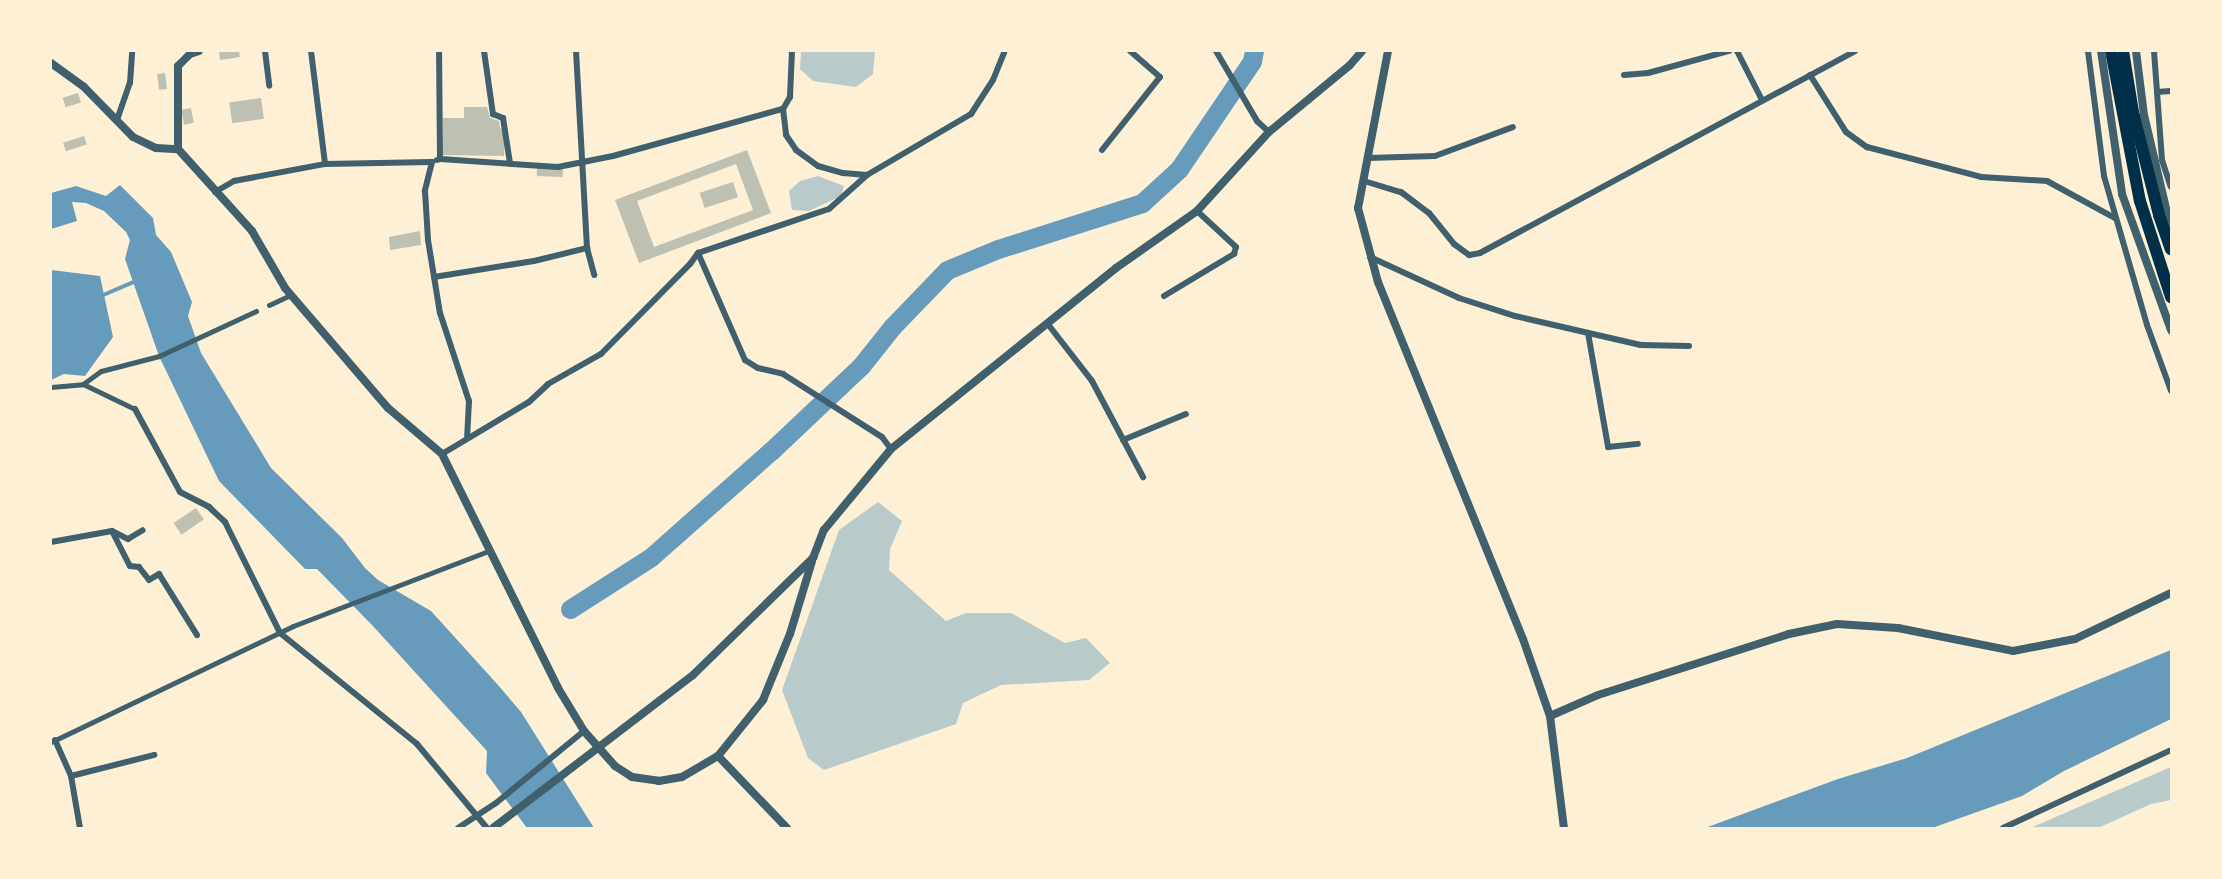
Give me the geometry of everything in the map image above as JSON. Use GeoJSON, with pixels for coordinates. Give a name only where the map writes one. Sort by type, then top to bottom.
{"type":"FeatureCollection","features":[{"type":"Feature","properties":{"kind":"highway"},"geometry":{"type":"LineString","coordinates":[[2112,51],[2140,201],[2171,297]]}},
{"type":"Feature","properties":{"kind":"highway"},"geometry":{"type":"LineString","coordinates":[[2123,51],[2133,112],[2159,215],[2171,249]]}},
{"type":"Feature","properties":{"kind":"street"},"geometry":{"type":"LineString","coordinates":[[117,120],[130,83],[132,51]]}},
{"type":"Feature","properties":{"kind":"street"},"geometry":{"type":"LineString","coordinates":[[199,51],[190,54],[178,66],[178,149],[252,232],[290,295],[388,408],[442,454],[537,649],[584,731],[615,766],[632,777],[659,781],[682,777],[718,756],[763,700],[790,635],[824,530],[891,449],[1116,268],[1196,211],[1269,132],[1350,65],[1362,51]]}},
{"type":"Feature","properties":{"kind":"street"},"geometry":{"type":"LineString","coordinates":[[265,51],[269,86]]}},
{"type":"Feature","properties":{"kind":"street"},"geometry":{"type":"LineString","coordinates":[[311,51],[325,164]]}},
{"type":"Feature","properties":{"kind":"street"},"geometry":{"type":"LineString","coordinates":[[439,51],[440,159]]}},
{"type":"Feature","properties":{"kind":"street"},"geometry":{"type":"LineString","coordinates":[[484,51],[493,114],[503,118],[510,163]]}},
{"type":"Feature","properties":{"kind":"street"},"geometry":{"type":"LineString","coordinates":[[576,51],[587,248],[594,275]]}},
{"type":"Feature","properties":{"kind":"street"},"geometry":{"type":"LineString","coordinates":[[792,51],[790,97],[783,109],[786,135],[796,150],[818,166],[867,176]]}},
{"type":"Feature","properties":{"kind":"street"},"geometry":{"type":"LineString","coordinates":[[442,454],[467,436],[528,402],[548,384],[601,354],[698,253],[829,209],[867,176],[971,114],[993,80],[1005,51]]}},
{"type":"Feature","properties":{"kind":"street"},"geometry":{"type":"LineString","coordinates":[[1102,150],[1160,77],[1130,51]]}},
{"type":"Feature","properties":{"kind":"street"},"geometry":{"type":"LineString","coordinates":[[1216,51],[1257,121],[1269,132]]}},
{"type":"Feature","properties":{"kind":"street"},"geometry":{"type":"LineString","coordinates":[[1388,51],[1358,208],[1370,257],[1523,639],[1550,716],[1563,828]]}},
{"type":"Feature","properties":{"kind":"street"},"geometry":{"type":"LineString","coordinates":[[1624,75],[1648,73],[1729,51]]}},
{"type":"Feature","properties":{"kind":"street"},"geometry":{"type":"LineString","coordinates":[[1737,51],[1762,100]]}},
{"type":"Feature","properties":{"kind":"street"},"geometry":{"type":"LineString","coordinates":[[1364,181],[1401,192],[1429,213],[1454,244],[1469,255],[1480,253],[1811,75],[1841,54],[1855,51]]}},
{"type":"Feature","properties":{"kind":"street"},"geometry":{"type":"LineString","coordinates":[[2088,51],[2097,134],[2115,218],[2171,391]]}},
{"type":"Feature","properties":{"kind":"street"},"geometry":{"type":"LineString","coordinates":[[2101,51],[2122,194],[2171,330]]}},
{"type":"Feature","properties":{"kind":"street"},"geometry":{"type":"LineString","coordinates":[[2136,51],[2144,115],[2171,229]]}},
{"type":"Feature","properties":{"kind":"street"},"geometry":{"type":"LineString","coordinates":[[2154,51],[2162,160],[2171,187]]}},
{"type":"Feature","properties":{"kind":"street"},"geometry":{"type":"LineString","coordinates":[[51,63],[84,87],[133,137],[156,148],[178,149]]}},
{"type":"Feature","properties":{"kind":"street"},"geometry":{"type":"LineString","coordinates":[[1811,75],[1846,132],[1867,147],[1981,177],[2047,180],[2115,218]]}},
{"type":"Feature","properties":{"kind":"street"},"geometry":{"type":"LineString","coordinates":[[2157,92],[2171,91]]}},
{"type":"Feature","properties":{"kind":"street"},"geometry":{"type":"LineString","coordinates":[[215,192],[234,181],[325,164],[432,162],[440,159],[558,167],[783,109]]}},
{"type":"Feature","properties":{"kind":"street"},"geometry":{"type":"LineString","coordinates":[[1368,158],[1435,156],[1513,127]]}},
{"type":"Feature","properties":{"kind":"street"},"geometry":{"type":"LineString","coordinates":[[2162,160],[2171,163]]}},
{"type":"Feature","properties":{"kind":"street"},"geometry":{"type":"LineString","coordinates":[[432,162],[425,191],[434,277],[448,340],[469,401],[467,436]]}},
{"type":"Feature","properties":{"kind":"street"},"geometry":{"type":"LineString","coordinates":[[1164,296],[1234,254],[1236,247],[1196,211]]}},
{"type":"Feature","properties":{"kind":"street"},"geometry":{"type":"LineString","coordinates":[[434,277],[534,261],[587,248]]}},
{"type":"Feature","properties":{"kind":"street"},"geometry":{"type":"LineString","coordinates":[[698,253],[745,360],[758,368],[783,374],[882,437],[891,449]]}},
{"type":"Feature","properties":{"kind":"street"},"geometry":{"type":"LineString","coordinates":[[1370,257],[1460,298],[1515,316],[1641,345],[1689,346]]}},
{"type":"Feature","properties":{"kind":"street"},"geometry":{"type":"LineString","coordinates":[[269,305],[290,295]]}},
{"type":"Feature","properties":{"kind":"street"},"geometry":{"type":"LineString","coordinates":[[51,387],[83,384],[101,371],[159,356],[256,311]]}},
{"type":"Feature","properties":{"kind":"street"},"geometry":{"type":"LineString","coordinates":[[1047,323],[1092,381],[1143,477]]}},
{"type":"Feature","properties":{"kind":"street"},"geometry":{"type":"LineString","coordinates":[[1587,333],[1608,447],[1638,444]]}},
{"type":"Feature","properties":{"kind":"street"},"geometry":{"type":"LineString","coordinates":[[83,384],[135,409],[180,492],[209,507],[225,522],[279,633],[417,744],[487,828]]}},
{"type":"Feature","properties":{"kind":"street"},"geometry":{"type":"LineString","coordinates":[[1123,440],[1186,414]]}},
{"type":"Feature","properties":{"kind":"street"},"geometry":{"type":"LineString","coordinates":[[51,542],[112,531],[128,539],[143,530]]}},
{"type":"Feature","properties":{"kind":"street"},"geometry":{"type":"LineString","coordinates":[[112,531],[130,566],[139,567],[149,580],[159,574],[197,635]]}},
{"type":"Feature","properties":{"kind":"street"},"geometry":{"type":"LineString","coordinates":[[80,828],[71,776],[53,741],[293,626],[491,550]]}},
{"type":"Feature","properties":{"kind":"street"},"geometry":{"type":"LineString","coordinates":[[493,828],[693,675],[813,558]]}},
{"type":"Feature","properties":{"kind":"street"},"geometry":{"type":"LineString","coordinates":[[1550,716],[1598,695],[1789,634],[1838,624],[1898,628],[2014,651],[2075,639],[2171,593]]}},
{"type":"Feature","properties":{"kind":"street"},"geometry":{"type":"LineString","coordinates":[[458,828],[496,803],[584,731]]}},
{"type":"Feature","properties":{"kind":"street"},"geometry":{"type":"LineString","coordinates":[[2003,828],[2171,750]]}},
{"type":"Feature","properties":{"kind":"street"},"geometry":{"type":"LineString","coordinates":[[71,776],[154,755]]}},
{"type":"Feature","properties":{"kind":"street"},"geometry":{"type":"LineString","coordinates":[[718,756],[787,828]]}},
{"type":"Feature","properties":{"kind":"shaded area"},"geometry":{"type":"Polygon","coordinates":[[[801,51],[875,51],[873,74],[856,87],[813,81],[800,69],[801,51]]]}},
{"type":"Feature","properties":{"kind":"shaded area"},"geometry":{"type":"Polygon","coordinates":[[[818,176],[844,186],[841,196],[809,211],[792,210],[789,191],[800,181],[818,176]]]}},
{"type":"Feature","properties":{"kind":"shaded area"},"geometry":{"type":"Polygon","coordinates":[[[878,502],[902,521],[890,549],[889,570],[946,621],[966,613],[1011,613],[1065,643],[1086,638],[1110,663],[1089,680],[1001,685],[963,703],[956,724],[824,770],[808,758],[782,690],[839,530],[878,502]]]}},
{"type":"Feature","properties":{"kind":"shaded area"},"geometry":{"type":"Polygon","coordinates":[[[2171,767],[2171,800],[2151,804],[2098,828],[2030,828],[2171,767]]]}},
{"type":"Feature","properties":{"kind":"water"},"geometry":{"type":"Polygon","coordinates":[[[120,185],[153,218],[156,235],[171,252],[192,302],[188,316],[201,353],[271,468],[342,538],[365,568],[378,580],[431,611],[498,685],[521,712],[594,828],[527,828],[486,773],[487,751],[317,569],[305,569],[219,481],[159,356],[125,259],[130,240],[126,232],[104,211],[86,203],[72,202],[77,221],[51,229],[51,193],[76,186],[106,196],[120,185]]]}},
{"type":"Feature","properties":{"kind":"water"},"geometry":{"type":"Polygon","coordinates":[[[51,270],[100,276],[113,337],[85,376],[64,374],[51,380],[51,270]]]}},
{"type":"Feature","properties":{"kind":"water"},"geometry":{"type":"Polygon","coordinates":[[[2171,650],[2171,719],[2064,771],[2022,796],[1932,828],[1705,828],[1838,779],[1907,758],[2171,650]]]}},
{"type":"Feature","properties":{"kind":"building"},"geometry":{"type":"Polygon","coordinates":[[[219,51],[239,51],[240,57],[220,60],[219,51]]]}},
{"type":"Feature","properties":{"kind":"building"},"geometry":{"type":"Polygon","coordinates":[[[165,73],[167,89],[159,90],[157,74],[165,73]]]}},
{"type":"Feature","properties":{"kind":"building"},"geometry":{"type":"Polygon","coordinates":[[[78,93],[81,103],[66,107],[63,98],[78,93]]]}},
{"type":"Feature","properties":{"kind":"building"},"geometry":{"type":"Polygon","coordinates":[[[261,98],[264,119],[232,123],[229,102],[261,98]]]}},
{"type":"Feature","properties":{"kind":"building"},"geometry":{"type":"Polygon","coordinates":[[[464,107],[487,107],[490,118],[499,121],[500,128],[505,130],[504,156],[443,155],[443,118],[464,118],[464,107]]]}},
{"type":"Feature","properties":{"kind":"building"},"geometry":{"type":"Polygon","coordinates":[[[191,108],[194,123],[184,125],[181,110],[191,108]]]}},
{"type":"Feature","properties":{"kind":"building"},"geometry":{"type":"Polygon","coordinates":[[[84,136],[87,145],[66,151],[63,143],[84,136]]]}},
{"type":"Feature","properties":{"kind":"building"},"geometry":{"type":"Polygon","coordinates":[[[747,150],[771,213],[639,263],[615,200],[747,150]],[[736,164],[637,201],[654,247],[753,210],[736,164]]]}},
{"type":"Feature","properties":{"kind":"building"},"geometry":{"type":"Polygon","coordinates":[[[537,168],[563,169],[563,177],[537,176],[537,168]]]}},
{"type":"Feature","properties":{"kind":"building"},"geometry":{"type":"Polygon","coordinates":[[[733,182],[738,197],[705,208],[700,193],[733,182]]]}},
{"type":"Feature","properties":{"kind":"building"},"geometry":{"type":"Polygon","coordinates":[[[420,231],[421,245],[390,250],[389,237],[420,231]]]}},
{"type":"Feature","properties":{"kind":"building"},"geometry":{"type":"Polygon","coordinates":[[[196,508],[204,520],[181,535],[174,523],[196,508]]]}},
{"type":"Feature","properties":{"kind":"waterway"},"geometry":{"type":"LineString","coordinates":[[570,609],[651,557],[771,451],[861,366],[892,327],[947,270],[998,249],[1142,203],[1179,169],[1252,61],[1254,51]]}},
{"type":"Feature","properties":{"kind":"waterway"},"geometry":{"type":"LineString","coordinates":[[101,296],[136,281]]}}]}
